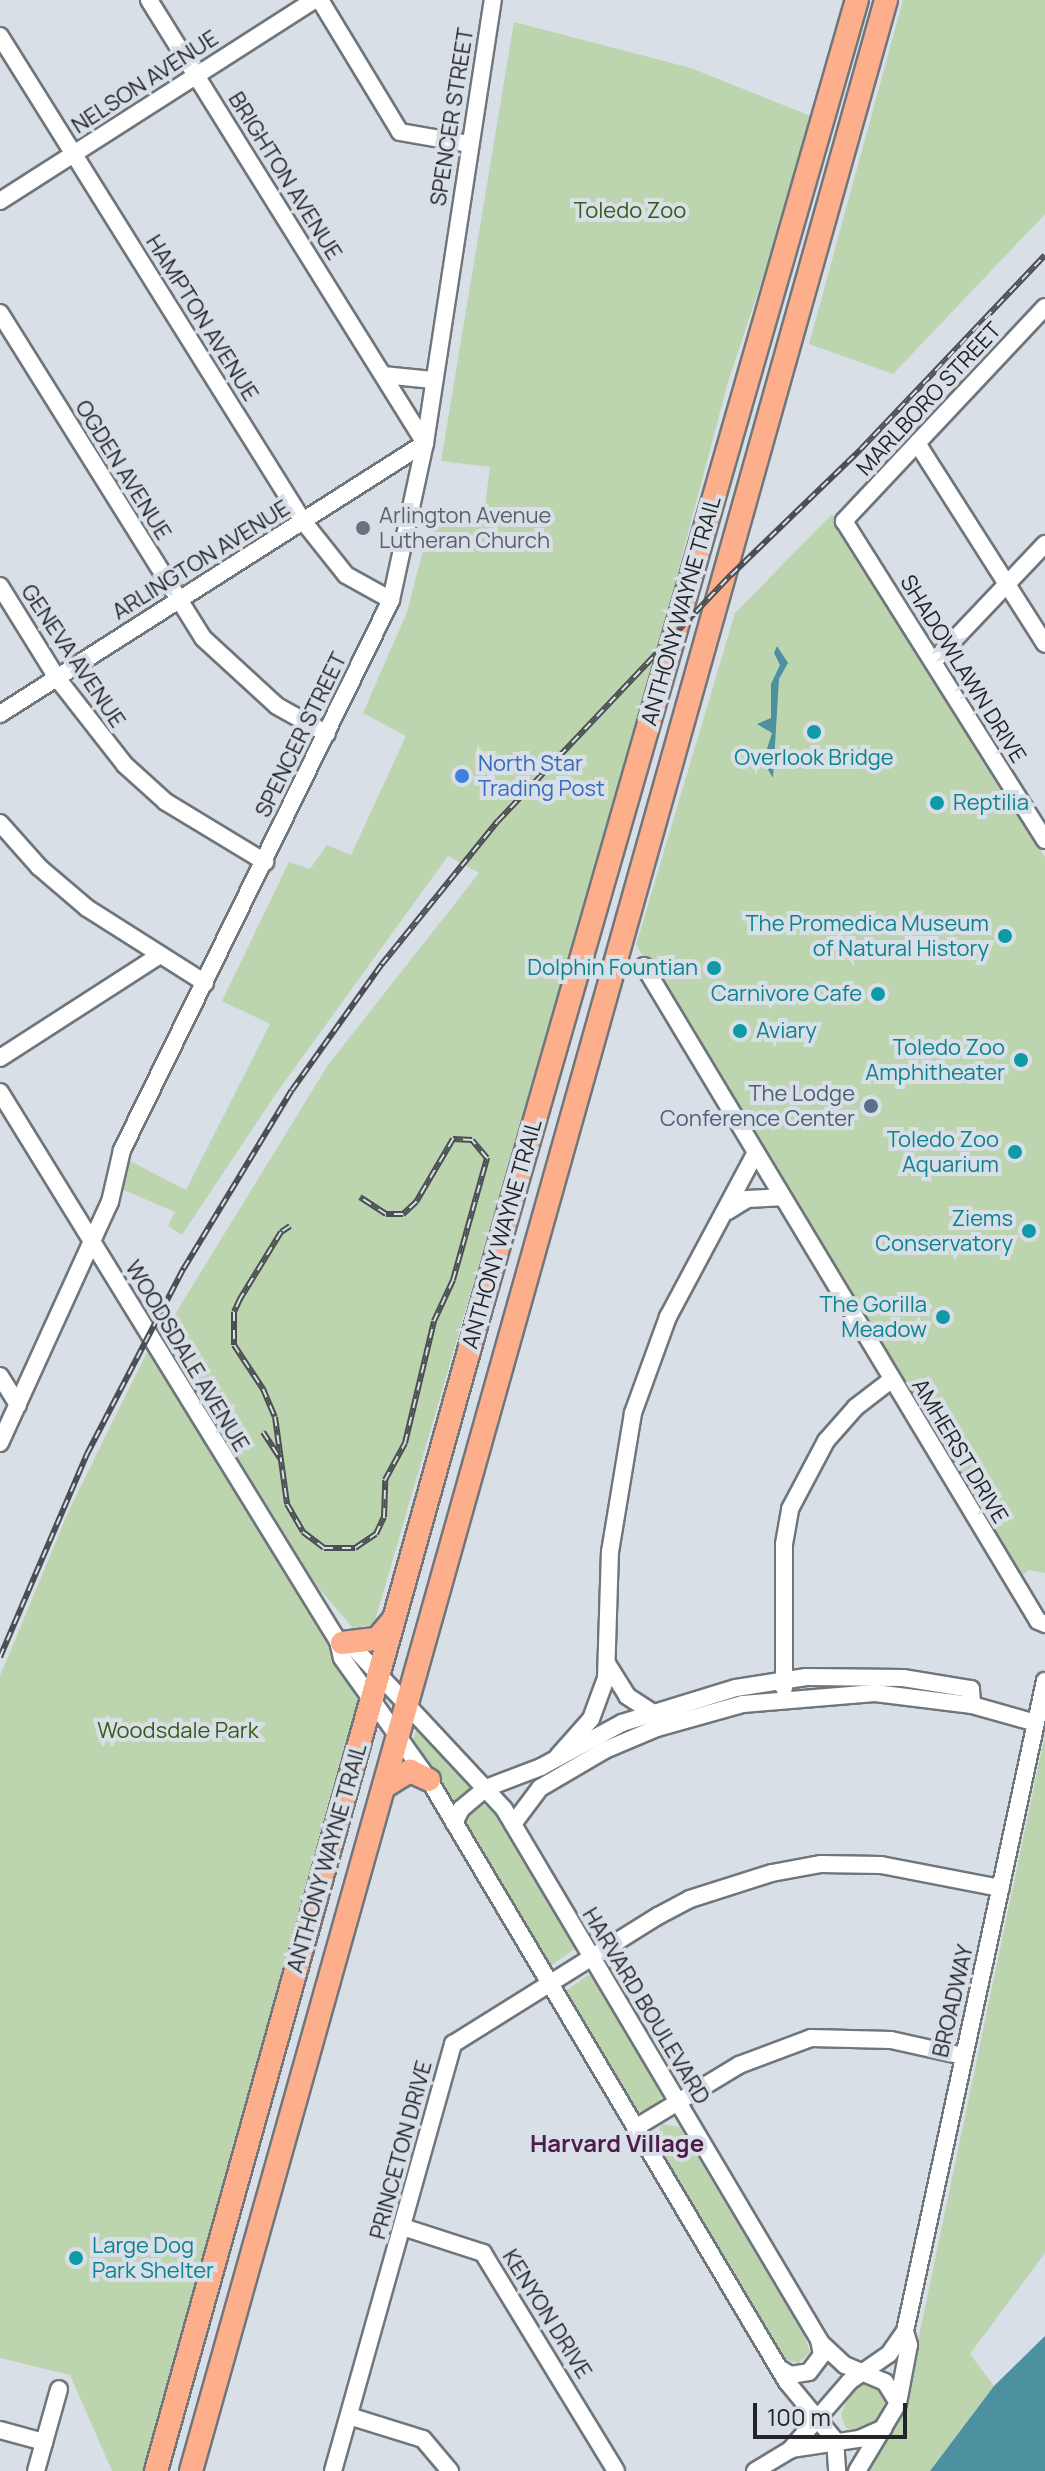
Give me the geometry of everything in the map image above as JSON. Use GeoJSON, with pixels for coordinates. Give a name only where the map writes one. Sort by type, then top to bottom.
{"type":"FeatureCollection","features":[{"type":"Feature","properties":{"kind":"highway","name":"ANTHONY WAYNE TRAIL"},"geometry":{"type":"LineString","coordinates":[[156,2471],[371,1702],[857,0]]}},
{"type":"Feature","properties":{"kind":"highway","name":"ANTHONY WAYNE TRAIL"},"geometry":{"type":"LineString","coordinates":[[191,2471],[384,1787],[397,1737],[402,1698],[886,0]]}},
{"type":"Feature","properties":{"kind":"highway"},"geometry":{"type":"LineString","coordinates":[[402,1698],[401,1636],[420,1569],[423,1521]]}},
{"type":"Feature","properties":{"kind":"highway"},"geometry":{"type":"LineString","coordinates":[[340,1642],[377,1639],[397,1614]]}},
{"type":"Feature","properties":{"kind":"highway"},"geometry":{"type":"LineString","coordinates":[[384,1787],[410,1771],[429,1780]]}},
{"type":"Feature","properties":{"kind":"street","name":"BRIGHTON AVENUE"},"geometry":{"type":"LineString","coordinates":[[149,0],[425,443]]}},
{"type":"Feature","properties":{"kind":"street","name":"NELSON AVENUE"},"geometry":{"type":"LineString","coordinates":[[0,201],[317,0]]}},
{"type":"Feature","properties":{"kind":"street"},"geometry":{"type":"LineString","coordinates":[[317,0],[400,132],[469,144]]}},
{"type":"Feature","properties":{"kind":"street","name":"SPENCER STREET"},"geometry":{"type":"LineString","coordinates":[[0,1443],[92,1243],[122,1150],[391,600],[425,443],[493,0]]}},
{"type":"Feature","properties":{"kind":"street","name":"HAMPTON AVENUE"},"geometry":{"type":"LineString","coordinates":[[0,36],[303,521],[346,575],[391,600]]}},
{"type":"Feature","properties":{"kind":"street","name":"MARLBORO STREET"},"geometry":{"type":"LineString","coordinates":[[844,521],[1045,307]]}},
{"type":"Feature","properties":{"kind":"street","name":"OGDEN AVENUE"},"geometry":{"type":"LineString","coordinates":[[0,313],[178,600],[234,671],[277,706],[327,734]]}},
{"type":"Feature","properties":{"kind":"street"},"geometry":{"type":"LineString","coordinates":[[383,375],[433,380]]}},
{"type":"Feature","properties":{"kind":"street","name":"ARLINGTON AVENUE"},"geometry":{"type":"LineString","coordinates":[[0,714],[425,443]]}},
{"type":"Feature","properties":{"kind":"street"},"geometry":{"type":"LineString","coordinates":[[917,443],[1045,644]]}},
{"type":"Feature","properties":{"kind":"street","name":"SHADOWLAWN DRIVE"},"geometry":{"type":"LineString","coordinates":[[844,521],[1045,840]]}},
{"type":"Feature","properties":{"kind":"street"},"geometry":{"type":"LineString","coordinates":[[933,662],[1045,544]]}},
{"type":"Feature","properties":{"kind":"street","name":"GENEVA AVENUE"},"geometry":{"type":"LineString","coordinates":[[0,586],[57,678],[116,756],[166,802],[265,862]]}},
{"type":"Feature","properties":{"kind":"street"},"geometry":{"type":"LineString","coordinates":[[0,823],[75,898],[157,957],[205,983]]}},
{"type":"Feature","properties":{"kind":"street"},"geometry":{"type":"LineString","coordinates":[[0,1058],[157,957]]}},
{"type":"Feature","properties":{"kind":"street","name":"AMHERST DRIVE"},"geometry":{"type":"LineString","coordinates":[[644,966],[891,1380],[1038,1621],[1045,1624]]}},
{"type":"Feature","properties":{"kind":"street","name":"WOODSDALE AVENUE"},"geometry":{"type":"LineString","coordinates":[[0,1092],[340,1642],[381,1675],[402,1698]]}},
{"type":"Feature","properties":{"kind":"street"},"geometry":{"type":"LineString","coordinates":[[513,1824],[526,1801],[591,1719],[608,1663],[610,1552],[633,1413],[668,1317],[728,1211],[755,1154]]}},
{"type":"Feature","properties":{"kind":"street"},"geometry":{"type":"LineString","coordinates":[[728,1211],[747,1199],[781,1197]]}},
{"type":"Feature","properties":{"kind":"street"},"geometry":{"type":"LineString","coordinates":[[0,1376],[18,1405]]}},
{"type":"Feature","properties":{"kind":"street"},"geometry":{"type":"LineString","coordinates":[[784,1689],[784,1544],[790,1509],[826,1441],[856,1407],[891,1380]]}},
{"type":"Feature","properties":{"kind":"street","name":"WOODSDALE AVENUE"},"geometry":{"type":"LineString","coordinates":[[340,1642],[342,1658],[397,1737]]}},
{"type":"Feature","properties":{"kind":"street"},"geometry":{"type":"LineString","coordinates":[[608,1663],[627,1696],[658,1719]]}},
{"type":"Feature","properties":{"kind":"street"},"geometry":{"type":"LineString","coordinates":[[454,1823],[461,1809],[486,1788],[556,1764],[658,1719],[844,1676],[936,1682],[971,1689],[972,1705],[1036,1723]]}},
{"type":"Feature","properties":{"kind":"street","name":"BROADWAY"},"geometry":{"type":"LineString","coordinates":[[790,2450],[861,2373],[889,2354],[905,2331],[1045,1681]]}},
{"type":"Feature","properties":{"kind":"street","name":"HARVARD BOULEVARD"},"geometry":{"type":"LineString","coordinates":[[402,1698],[486,1788],[513,1824],[819,2340],[831,2355],[861,2373],[885,2382],[898,2403]]}},
{"type":"Feature","properties":{"kind":"street"},"geometry":{"type":"LineString","coordinates":[[397,1737],[429,1780],[779,2368],[835,2440],[837,2471]]}},
{"type":"Feature","properties":{"kind":"street","name":"PRINCETON DRIVE"},"geometry":{"type":"LineString","coordinates":[[333,2471],[453,2044],[690,1899],[821,1864],[881,1865],[1001,1888]]}},
{"type":"Feature","properties":{"kind":"street"},"geometry":{"type":"LineString","coordinates":[[635,2128],[739,2065],[811,2038],[891,2040],[963,2056]]}},
{"type":"Feature","properties":{"kind":"street","name":"KENYON DRIVE"},"geometry":{"type":"LineString","coordinates":[[403,2227],[483,2253],[616,2471]]}},
{"type":"Feature","properties":{"kind":"street","name":"BROADWAY"},"geometry":{"type":"LineString","coordinates":[[857,2471],[892,2420],[898,2403],[909,2345],[905,2331]]}},
{"type":"Feature","properties":{"kind":"street"},"geometry":{"type":"LineString","coordinates":[[779,2368],[790,2375],[809,2372],[822,2355],[819,2340]]}},
{"type":"Feature","properties":{"kind":"street"},"geometry":{"type":"LineString","coordinates":[[36,2471],[59,2389]]}},
{"type":"Feature","properties":{"kind":"street"},"geometry":{"type":"LineString","coordinates":[[349,2416],[423,2439],[450,2471]]}},
{"type":"Feature","properties":{"kind":"street"},"geometry":{"type":"LineString","coordinates":[[755,2471],[790,2450],[871,2436],[892,2420]]}},
{"type":"Feature","properties":{"kind":"street"},"geometry":{"type":"LineString","coordinates":[[0,2430],[44,2442]]}},
{"type":"Feature","properties":{"kind":"green space"},"geometry":{"type":"Polygon","coordinates":[[[903,0],[1045,0],[1045,214],[893,374],[809,344],[903,0]]]}},
{"type":"Feature","properties":{"kind":"green space","name":"Toledo Zoo"},"geometry":{"type":"Polygon","coordinates":[[[514,22],[691,68],[816,118],[728,382],[648,684],[374,1624],[353,1628],[316,1585],[232,1448],[233,1439],[169,1324],[328,1065],[479,873],[448,856],[275,1095],[182,1235],[168,1226],[175,1212],[119,1188],[128,1160],[186,1190],[270,1024],[222,1001],[289,862],[310,869],[327,845],[351,855],[406,736],[363,713],[407,612],[433,512],[483,520],[490,467],[441,461],[514,22]]]}},
{"type":"Feature","properties":{"kind":"green space"},"geometry":{"type":"Polygon","coordinates":[[[832,514],[1045,857],[1045,1573],[1029,1570],[1018,1578],[636,945],[735,613],[832,514]]]}},
{"type":"Feature","properties":{"kind":"green space","name":"Woodsdale Park"},"geometry":{"type":"Polygon","coordinates":[[[152,1342],[371,1702],[156,2471],[112,2471],[70,2375],[0,2358],[0,1676],[70,1508],[152,1342]]]}},
{"type":"Feature","properties":{"kind":"green space"},"geometry":{"type":"Polygon","coordinates":[[[418,1725],[475,1785],[455,1807],[412,1742],[418,1725]]]}},
{"type":"Feature","properties":{"kind":"green space"},"geometry":{"type":"Polygon","coordinates":[[[1045,1734],[1045,2253],[970,2354],[994,2386],[930,2471],[865,2471],[903,2412],[1045,1734]]]}},
{"type":"Feature","properties":{"kind":"green space"},"geometry":{"type":"Polygon","coordinates":[[[476,1802],[498,1811],[575,1940],[576,1948],[550,1966],[544,1963],[461,1827],[462,1815],[476,1802]]]}},
{"type":"Feature","properties":{"kind":"green space"},"geometry":{"type":"Polygon","coordinates":[[[588,1975],[595,1977],[662,2086],[663,2096],[651,2111],[633,2111],[563,1993],[588,1975]]]}},
{"type":"Feature","properties":{"kind":"green space"},"geometry":{"type":"Polygon","coordinates":[[[662,2124],[680,2127],[803,2333],[810,2352],[799,2363],[782,2359],[655,2143],[662,2124]]]}},
{"type":"Feature","properties":{"kind":"green space"},"geometry":{"type":"Polygon","coordinates":[[[867,2382],[880,2387],[887,2400],[876,2423],[858,2434],[845,2427],[841,2414],[852,2389],[867,2382]]]}},
{"type":"Feature","properties":{"kind":"water"},"geometry":{"type":"Polygon","coordinates":[[[777,646],[788,663],[779,679],[773,778],[763,761],[772,733],[757,724],[771,718],[771,684],[780,665],[774,653],[777,646]]]}},
{"type":"Feature","properties":{"kind":"water"},"geometry":{"type":"Polygon","coordinates":[[[1045,2336],[1045,2471],[930,2471],[994,2386],[1045,2336]]]}},
{"type":"Feature","properties":{"kind":"railway"},"geometry":{"type":"LineString","coordinates":[[0,1657],[87,1454],[184,1268],[292,1090],[382,964],[498,821],[731,575],[861,449],[1045,255]]}},
{"type":"Feature","properties":{"kind":"railway"},"geometry":{"type":"LineString","coordinates":[[290,1226],[281,1232],[240,1299],[234,1312],[234,1345],[263,1389],[275,1417],[287,1504],[303,1532],[324,1548],[355,1548],[376,1534],[384,1517],[385,1480],[405,1443],[434,1321],[453,1280],[487,1158],[472,1140],[453,1139],[416,1202],[403,1214],[386,1214],[360,1197]]}},
{"type":"Feature","properties":{"kind":"railway"},"geometry":{"type":"LineString","coordinates":[[263,1432],[280,1458]]}},
{"type":"Feature","properties":{"kind":"place","name":"Arlington Avenue Lutheran Church"},"geometry":{"type":"Point","coordinates":[363,528]}},
{"type":"Feature","properties":{"kind":"place","name":"Overlook Bridge"},"geometry":{"type":"Point","coordinates":[814,732]}},
{"type":"Feature","properties":{"kind":"place","name":"North Star Trading Post"},"geometry":{"type":"Point","coordinates":[462,776]}},
{"type":"Feature","properties":{"kind":"place","name":"Reptilia"},"geometry":{"type":"Point","coordinates":[937,803]}},
{"type":"Feature","properties":{"kind":"place","name":"The Promedica Museum of Natural History"},"geometry":{"type":"Point","coordinates":[1005,936]}},
{"type":"Feature","properties":{"kind":"place","name":"Dolphin Fountian"},"geometry":{"type":"Point","coordinates":[714,968]}},
{"type":"Feature","properties":{"kind":"place","name":"Carnivore Cafe"},"geometry":{"type":"Point","coordinates":[878,994]}},
{"type":"Feature","properties":{"kind":"place","name":"Aviary"},"geometry":{"type":"Point","coordinates":[740,1031]}},
{"type":"Feature","properties":{"kind":"place","name":"Toledo Zoo Amphitheater"},"geometry":{"type":"Point","coordinates":[1021,1060]}},
{"type":"Feature","properties":{"kind":"place","name":"The Lodge Conference Center"},"geometry":{"type":"Point","coordinates":[871,1106]}},
{"type":"Feature","properties":{"kind":"place","name":"Toledo Zoo Aquarium"},"geometry":{"type":"Point","coordinates":[1015,1152]}},
{"type":"Feature","properties":{"kind":"place","name":"Ziems Conservatory"},"geometry":{"type":"Point","coordinates":[1029,1231]}},
{"type":"Feature","properties":{"kind":"place","name":"The Gorilla Meadow"},"geometry":{"type":"Point","coordinates":[943,1317]}},
{"type":"Feature","properties":{"kind":"place","name":"Large Dog Park Shelter"},"geometry":{"type":"Point","coordinates":[76,2258]}},
{"type":"Feature","properties":{"kind":"district","name":"Harvard Village"},"geometry":{"type":"Point","coordinates":[617,2143]}}]}
